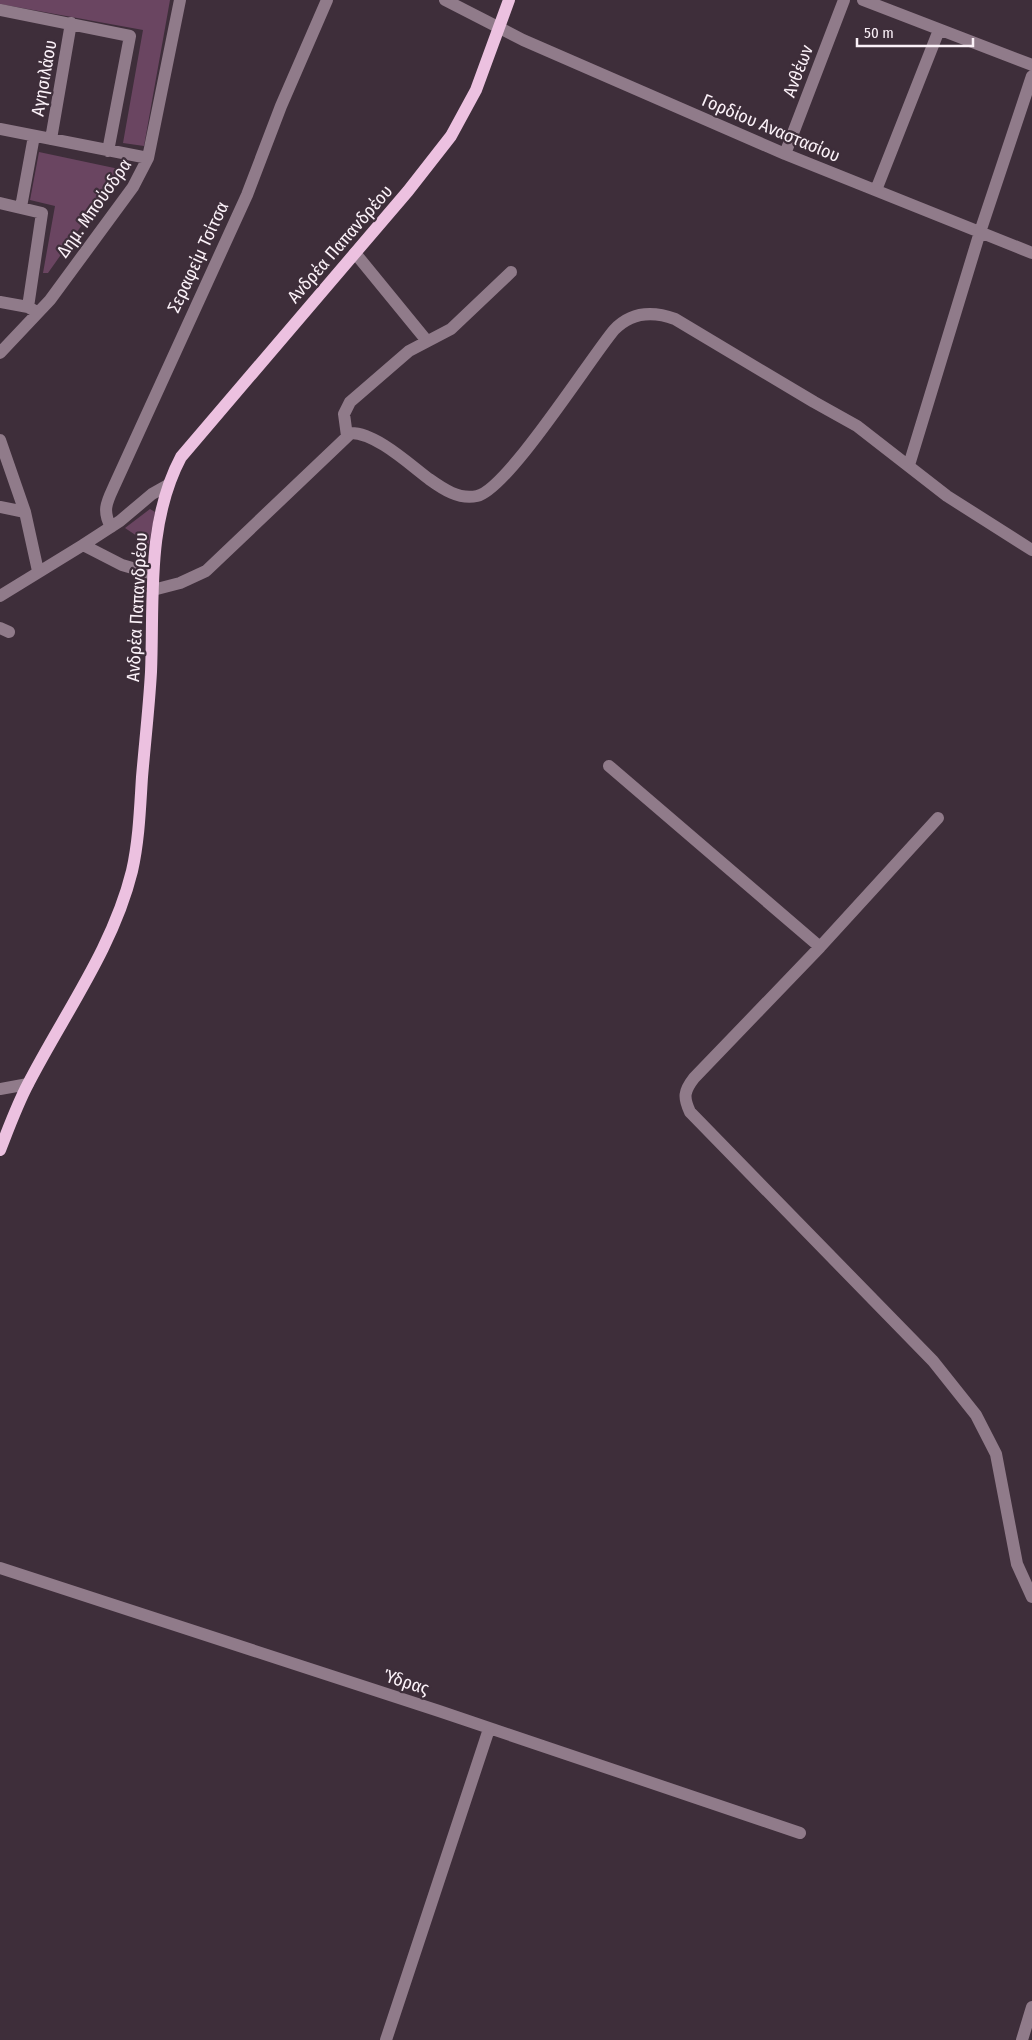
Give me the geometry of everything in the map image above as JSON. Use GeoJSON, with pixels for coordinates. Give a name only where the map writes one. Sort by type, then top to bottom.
{"type":"FeatureCollection","features":[{"type":"Feature","properties":{"kind":"main road","name":"Ανδρέα Παπανδρέου"},"geometry":{"type":"LineString","coordinates":[[0,1150],[28,1084],[94,965],[114,923],[132,870],[137,838],[151,672],[152,590],[156,537],[168,485],[181,457],[408,192],[451,136],[476,90],[508,0]]}},
{"type":"Feature","properties":{"kind":"street","name":"Δημ. Μπούσδρα"},"geometry":{"type":"LineString","coordinates":[[0,353],[40,313],[133,187],[148,158],[180,0]]}},
{"type":"Feature","properties":{"kind":"street","name":"Σεραφείμ Τσίτσα"},"geometry":{"type":"LineString","coordinates":[[111,527],[105,517],[105,511],[116,482],[246,195],[281,106],[327,0]]}},
{"type":"Feature","properties":{"kind":"street","name":"Γορδίου Αναστασίου"},"geometry":{"type":"LineString","coordinates":[[445,0],[498,28],[784,154],[1032,253]]}},
{"type":"Feature","properties":{"kind":"street","name":"Ανθέων"},"geometry":{"type":"LineString","coordinates":[[784,154],[844,0]]}},
{"type":"Feature","properties":{"kind":"street"},"geometry":{"type":"LineString","coordinates":[[863,0],[1032,65]]}},
{"type":"Feature","properties":{"kind":"street"},"geometry":{"type":"LineString","coordinates":[[0,10],[128,34],[130,39],[108,151]]}},
{"type":"Feature","properties":{"kind":"street","name":"Αγησιλάου"},"geometry":{"type":"LineString","coordinates":[[51,139],[71,23]]}},
{"type":"Feature","properties":{"kind":"street"},"geometry":{"type":"LineString","coordinates":[[876,190],[939,30]]}},
{"type":"Feature","properties":{"kind":"street"},"geometry":{"type":"LineString","coordinates":[[909,465],[980,232],[1032,76]]}},
{"type":"Feature","properties":{"kind":"street"},"geometry":{"type":"LineString","coordinates":[[0,129],[148,158]]}},
{"type":"Feature","properties":{"kind":"street"},"geometry":{"type":"LineString","coordinates":[[21,207],[34,136]]}},
{"type":"Feature","properties":{"kind":"street"},"geometry":{"type":"LineString","coordinates":[[0,203],[42,213],[28,307]]}},
{"type":"Feature","properties":{"kind":"street"},"geometry":{"type":"LineString","coordinates":[[355,253],[426,341]]}},
{"type":"Feature","properties":{"kind":"street"},"geometry":{"type":"LineString","coordinates":[[347,436],[344,414],[350,402],[409,351],[451,329],[511,272]]}},
{"type":"Feature","properties":{"kind":"street"},"geometry":{"type":"LineString","coordinates":[[0,302],[28,307],[40,313]]}},
{"type":"Feature","properties":{"kind":"street"},"geometry":{"type":"LineString","coordinates":[[152,590],[180,583],[206,571],[347,436],[354,433],[373,439],[449,492],[464,496],[483,494],[505,476],[614,330],[632,317],[647,314],[661,314],[692,328],[814,402],[858,426],[947,496],[1032,549]]}},
{"type":"Feature","properties":{"kind":"street"},"geometry":{"type":"LineString","coordinates":[[0,440],[25,512],[38,571]]}},
{"type":"Feature","properties":{"kind":"street"},"geometry":{"type":"LineString","coordinates":[[0,596],[111,527],[152,494],[168,485]]}},
{"type":"Feature","properties":{"kind":"street"},"geometry":{"type":"LineString","coordinates":[[0,507],[25,512]]}},
{"type":"Feature","properties":{"kind":"street"},"geometry":{"type":"LineString","coordinates":[[83,545],[122,565],[153,574]]}},
{"type":"Feature","properties":{"kind":"street"},"geometry":{"type":"LineString","coordinates":[[609,766],[820,947]]}},
{"type":"Feature","properties":{"kind":"street"},"geometry":{"type":"LineString","coordinates":[[938,818],[820,947],[694,1078],[685,1090],[684,1100],[690,1112],[933,1361],[976,1415],[996,1454],[1017,1564],[1032,1597]]}},
{"type":"Feature","properties":{"kind":"street"},"geometry":{"type":"LineString","coordinates":[[0,1089],[28,1084]]}},
{"type":"Feature","properties":{"kind":"street","name":"Ύδρας"},"geometry":{"type":"LineString","coordinates":[[0,1568],[271,1655],[800,1833]]}},
{"type":"Feature","properties":{"kind":"street"},"geometry":{"type":"LineString","coordinates":[[386,2040],[489,1729]]}},
{"type":"Feature","properties":{"kind":"street"},"geometry":{"type":"LineString","coordinates":[[1022,2040],[1032,2007]]}},
{"type":"Feature","properties":{"kind":"shaded area"},"geometry":{"type":"Polygon","coordinates":[[[0,0],[170,0],[144,146],[123,143],[143,30],[0,4],[0,0]]]}},
{"type":"Feature","properties":{"kind":"shaded area"},"geometry":{"type":"Polygon","coordinates":[[[39,152],[119,169],[120,171],[48,273],[43,273],[55,206],[30,200],[39,152]]]}},
{"type":"Feature","properties":{"kind":"shaded area"},"geometry":{"type":"Polygon","coordinates":[[[150,509],[155,512],[149,544],[125,528],[150,509]]]}}]}
